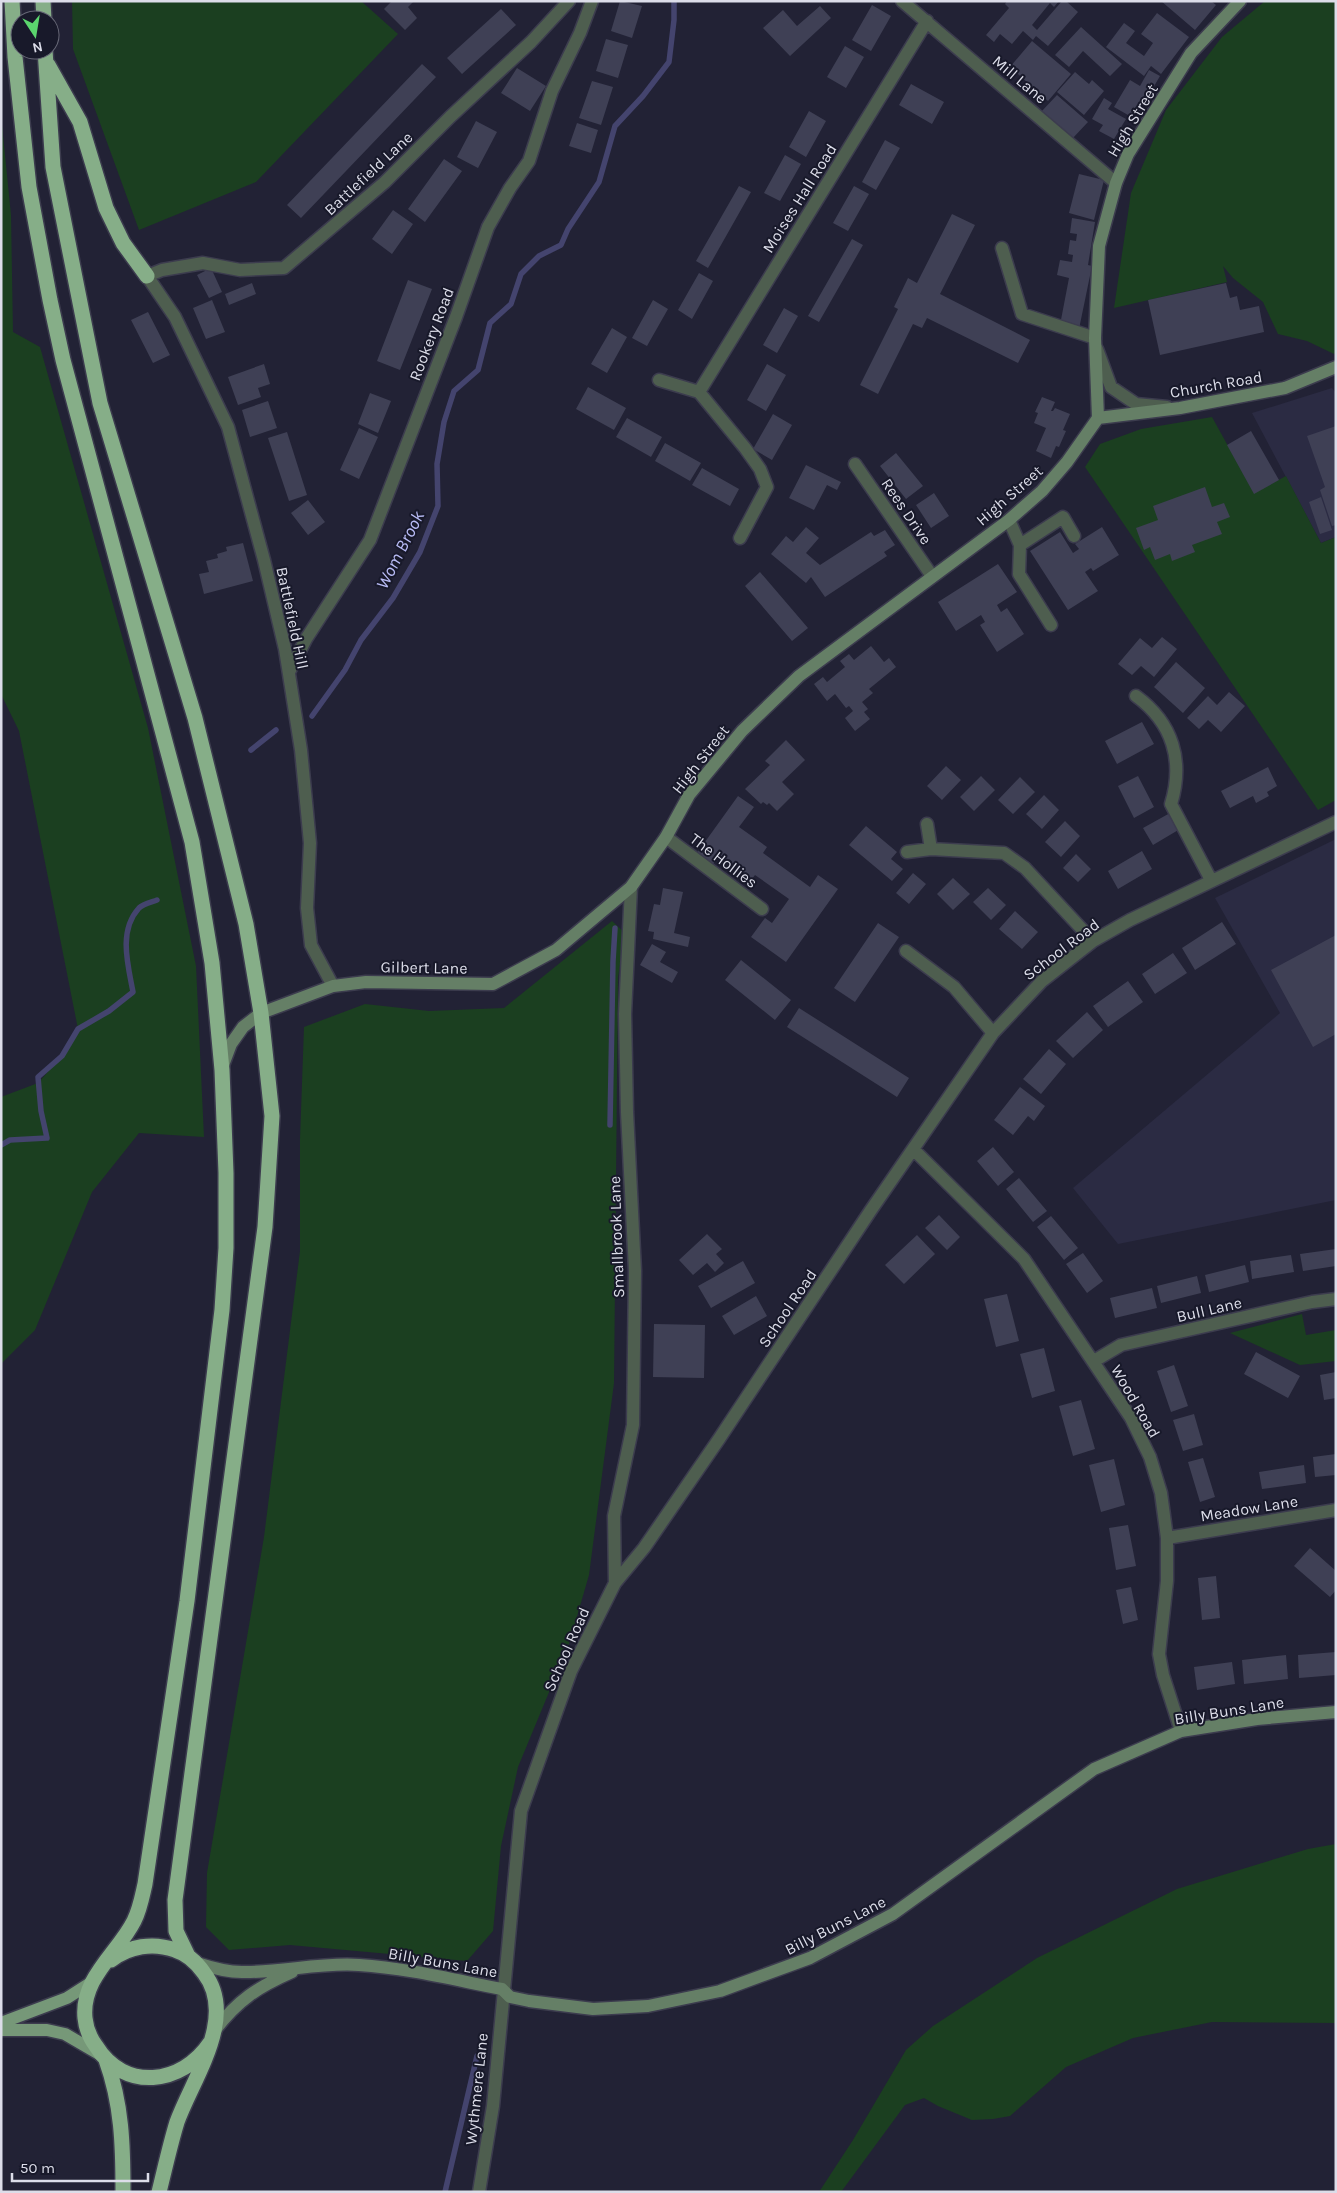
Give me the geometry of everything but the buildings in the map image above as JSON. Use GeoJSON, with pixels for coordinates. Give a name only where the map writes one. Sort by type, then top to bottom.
{"type":"FeatureCollection","features":[{"type":"Feature","properties":{"kind":"highway"},"geometry":{"type":"LineString","coordinates":[[12,1],[15,57],[29,187],[50,300],[63,360],[192,842],[212,963],[222,1070],[226,1173],[226,1248],[222,1310],[187,1601],[145,1884],[134,1922],[92,1982],[86,2001],[85,2018],[90,2037],[104,2058],[118,2100],[122,2122],[123,2192]]}},
{"type":"Feature","properties":{"kind":"highway"},"geometry":{"type":"LineString","coordinates":[[46,60],[53,167],[100,403],[195,718],[246,924],[262,1013],[272,1116],[265,1227],[175,1900],[176,1930],[193,1960],[209,1979],[216,1995],[218,2012],[212,2036],[178,2122],[159,2192]]}},
{"type":"Feature","properties":{"kind":"highway"},"geometry":{"type":"LineString","coordinates":[[48,60],[80,122],[106,208],[123,243],[148,276]]}},
{"type":"Feature","properties":{"kind":"highway"},"geometry":{"type":"LineString","coordinates":[[103,1966],[117,1955],[131,1948],[149,1945],[165,1947],[193,1960]]}},
{"type":"Feature","properties":{"kind":"highway"},"geometry":{"type":"LineString","coordinates":[[104,2058],[129,2074],[153,2078],[174,2074],[185,2069],[203,2054],[212,2036]]}},
{"type":"Feature","properties":{"kind":"main road"},"geometry":{"type":"LineString","coordinates":[[1,2023],[68,1998],[92,1982]]}},
{"type":"Feature","properties":{"kind":"main road"},"geometry":{"type":"LineString","coordinates":[[1,2030],[47,2030],[65,2034],[104,2058]]}},
{"type":"Feature","properties":{"kind":"street","name":"Battlefield Lane"},"geometry":{"type":"LineString","coordinates":[[148,276],[162,270],[203,263],[240,270],[284,268],[385,182],[450,117],[531,42],[570,1]]}},
{"type":"Feature","properties":{"kind":"street","name":"Rookery Road"},"geometry":{"type":"LineString","coordinates":[[289,672],[306,639],[370,540],[456,317],[488,226],[510,188],[529,161],[552,92],[580,33],[592,1]]}},
{"type":"Feature","properties":{"kind":"street","name":"Mill Lane"},"geometry":{"type":"LineString","coordinates":[[902,1],[1116,183]]}},
{"type":"Feature","properties":{"kind":"street","name":"High Street"},"geometry":{"type":"LineString","coordinates":[[631,887],[666,837],[689,795],[742,731],[799,676],[1009,520],[1042,491],[1067,462],[1098,418],[1096,342],[1099,246],[1116,183],[1128,154],[1191,53],[1240,1]]}},
{"type":"Feature","properties":{"kind":"street","name":"Moises Hall Road"},"geometry":{"type":"LineString","coordinates":[[699,392],[926,22]]}},
{"type":"Feature","properties":{"kind":"street"},"geometry":{"type":"LineString","coordinates":[[1002,248],[1022,314],[1096,342],[1111,387],[1136,404],[1180,408]]}},
{"type":"Feature","properties":{"kind":"street","name":"Battlefield Hill"},"geometry":{"type":"LineString","coordinates":[[148,276],[175,317],[228,427],[264,560],[285,649],[301,750],[309,834],[307,908],[311,945],[333,986]]}},
{"type":"Feature","properties":{"kind":"street","name":"Church Road"},"geometry":{"type":"LineString","coordinates":[[1098,418],[1180,408],[1285,388],[1336,367]]}},
{"type":"Feature","properties":{"kind":"street"},"geometry":{"type":"LineString","coordinates":[[658,380],[699,392],[760,469],[767,487],[740,538]]}},
{"type":"Feature","properties":{"kind":"street","name":"Rees Drive"},"geometry":{"type":"LineString","coordinates":[[855,464],[932,576]]}},
{"type":"Feature","properties":{"kind":"street"},"geometry":{"type":"LineString","coordinates":[[1020,545],[1063,517],[1074,536]]}},
{"type":"Feature","properties":{"kind":"street"},"geometry":{"type":"LineString","coordinates":[[1009,520],[1020,545],[1018,574],[1051,625]]}},
{"type":"Feature","properties":{"kind":"street"},"geometry":{"type":"LineString","coordinates":[[1136,696],[1152,707],[1171,738],[1176,762],[1176,787],[1171,804],[1211,880]]}},
{"type":"Feature","properties":{"kind":"street","name":"School Road"},"geometry":{"type":"LineString","coordinates":[[502,1989],[521,1811],[571,1671],[615,1584],[655,1533],[992,1033],[1042,980],[1093,941],[1130,920],[1211,880],[1336,822]]}},
{"type":"Feature","properties":{"kind":"street"},"geometry":{"type":"LineString","coordinates":[[927,824],[931,849]]}},
{"type":"Feature","properties":{"kind":"street","name":"The Hollies"},"geometry":{"type":"LineString","coordinates":[[666,837],[762,909]]}},
{"type":"Feature","properties":{"kind":"street"},"geometry":{"type":"LineString","coordinates":[[907,852],[931,849],[1004,853],[1024,868],[1093,941]]}},
{"type":"Feature","properties":{"kind":"street","name":"Gilbert Lane"},"geometry":{"type":"LineString","coordinates":[[222,1070],[231,1044],[243,1027],[262,1013],[333,986],[366,982],[493,984],[556,950],[631,887]]}},
{"type":"Feature","properties":{"kind":"street","name":"Smallbrook Lane"},"geometry":{"type":"LineString","coordinates":[[615,1584],[614,1516],[633,1415],[635,1271],[627,1112],[626,1014],[631,887]]}},
{"type":"Feature","properties":{"kind":"street"},"geometry":{"type":"LineString","coordinates":[[906,951],[954,987],[992,1033]]}},
{"type":"Feature","properties":{"kind":"street","name":"Wood Road"},"geometry":{"type":"LineString","coordinates":[[913,1149],[1024,1260],[1131,1418],[1150,1457],[1161,1493],[1168,1538],[1167,1581],[1159,1654],[1181,1731]]}},
{"type":"Feature","properties":{"kind":"street","name":"Bull Lane"},"geometry":{"type":"LineString","coordinates":[[1094,1361],[1121,1345],[1312,1302],[1336,1299]]}},
{"type":"Feature","properties":{"kind":"street","name":"Meadow Lane"},"geometry":{"type":"LineString","coordinates":[[1168,1538],[1336,1510]]}},
{"type":"Feature","properties":{"kind":"street","name":"Billy Buns Lane"},"geometry":{"type":"LineString","coordinates":[[193,1960],[221,1970],[240,1972],[305,1966],[359,1965],[502,1989],[510,1997],[593,2009],[648,2006],[720,1991],[810,1958],[893,1914],[1094,1769],[1181,1731],[1257,1719],[1336,1712]]}},
{"type":"Feature","properties":{"kind":"street","name":"Billy Buns Lane"},"geometry":{"type":"LineString","coordinates":[[212,2036],[235,2005],[254,1992],[305,1966]]}},
{"type":"Feature","properties":{"kind":"street","name":"Wythmere Lane"},"geometry":{"type":"LineString","coordinates":[[479,2192],[492,2106],[502,1989]]}},
{"type":"Feature","properties":{"kind":"shaded area"},"geometry":{"type":"Polygon","coordinates":[[[1332,388],[1336,393],[1336,537],[1321,543],[1252,413],[1332,388]]]}},
{"type":"Feature","properties":{"kind":"shaded area"},"geometry":{"type":"Polygon","coordinates":[[[1336,839],[1336,1200],[1118,1244],[1073,1188],[1280,1013],[1215,898],[1336,839]]]}},
{"type":"Feature","properties":{"kind":"green space"},"geometry":{"type":"Polygon","coordinates":[[[72,1],[361,1],[398,34],[256,182],[139,230],[73,49],[72,1]]]}},
{"type":"Feature","properties":{"kind":"green space"},"geometry":{"type":"Polygon","coordinates":[[[1265,1],[1336,1],[1336,353],[1334,354],[1307,341],[1278,334],[1263,302],[1233,278],[1223,266],[1227,282],[1114,308],[1131,193],[1166,110],[1222,37],[1265,1]]]}},
{"type":"Feature","properties":{"kind":"green space"},"geometry":{"type":"Polygon","coordinates":[[[1,115],[11,215],[13,332],[40,347],[148,728],[196,966],[204,1137],[139,1133],[92,1192],[35,1330],[1,1364],[1,1097],[38,1083],[62,1056],[78,1029],[19,731],[1,694],[1,115]]]}},
{"type":"Feature","properties":{"kind":"green space"},"geometry":{"type":"Polygon","coordinates":[[[1212,417],[1254,493],[1286,476],[1321,543],[1336,537],[1336,800],[1318,810],[1085,467],[1100,444],[1141,429],[1212,417]]]}},
{"type":"Feature","properties":{"kind":"green space"},"geometry":{"type":"Polygon","coordinates":[[[612,921],[625,933],[618,977],[614,1383],[589,1575],[569,1644],[518,1767],[501,1846],[493,1931],[467,1961],[290,1945],[229,1950],[206,1927],[207,1873],[264,1537],[300,1251],[300,1139],[304,1027],[365,1004],[429,1011],[504,1008],[612,921]]]}},
{"type":"Feature","properties":{"kind":"green space"},"geometry":{"type":"Polygon","coordinates":[[[1302,1314],[1306,1335],[1336,1330],[1336,1361],[1300,1365],[1230,1333],[1302,1314]]]}},
{"type":"Feature","properties":{"kind":"green space"},"geometry":{"type":"Polygon","coordinates":[[[1336,1844],[1336,2023],[1212,2022],[1133,2038],[1066,2067],[1010,2116],[972,2120],[924,2098],[905,2105],[841,2192],[819,2192],[853,2140],[906,2050],[933,2026],[1037,1958],[1177,1889],[1308,1849],[1336,1844]]]}},
{"type":"Feature","properties":{"kind":"waterway","name":"Wom Brook"},"geometry":{"type":"LineString","coordinates":[[312,716],[345,670],[361,640],[393,598],[420,552],[438,506],[437,464],[444,422],[454,391],[478,370],[490,323],[511,304],[521,274],[539,256],[561,245],[568,229],[599,182],[615,126],[643,96],[669,62],[674,20],[674,1]]}},
{"type":"Feature","properties":{"kind":"waterway","name":"Wom Brook"},"geometry":{"type":"LineString","coordinates":[[251,750],[276,730]]}},
{"type":"Feature","properties":{"kind":"waterway","name":"Wom Brook"},"geometry":{"type":"LineString","coordinates":[[1,1145],[10,1140],[47,1138],[41,1111],[38,1077],[62,1056],[78,1029],[109,1011],[133,992],[126,948],[128,927],[139,908],[157,900]]}},
{"type":"Feature","properties":{"kind":"waterway"},"geometry":{"type":"LineString","coordinates":[[610,1125],[615,928]]}},
{"type":"Feature","properties":{"kind":"waterway"},"geometry":{"type":"LineString","coordinates":[[445,2192],[477,2056]]}}]}
